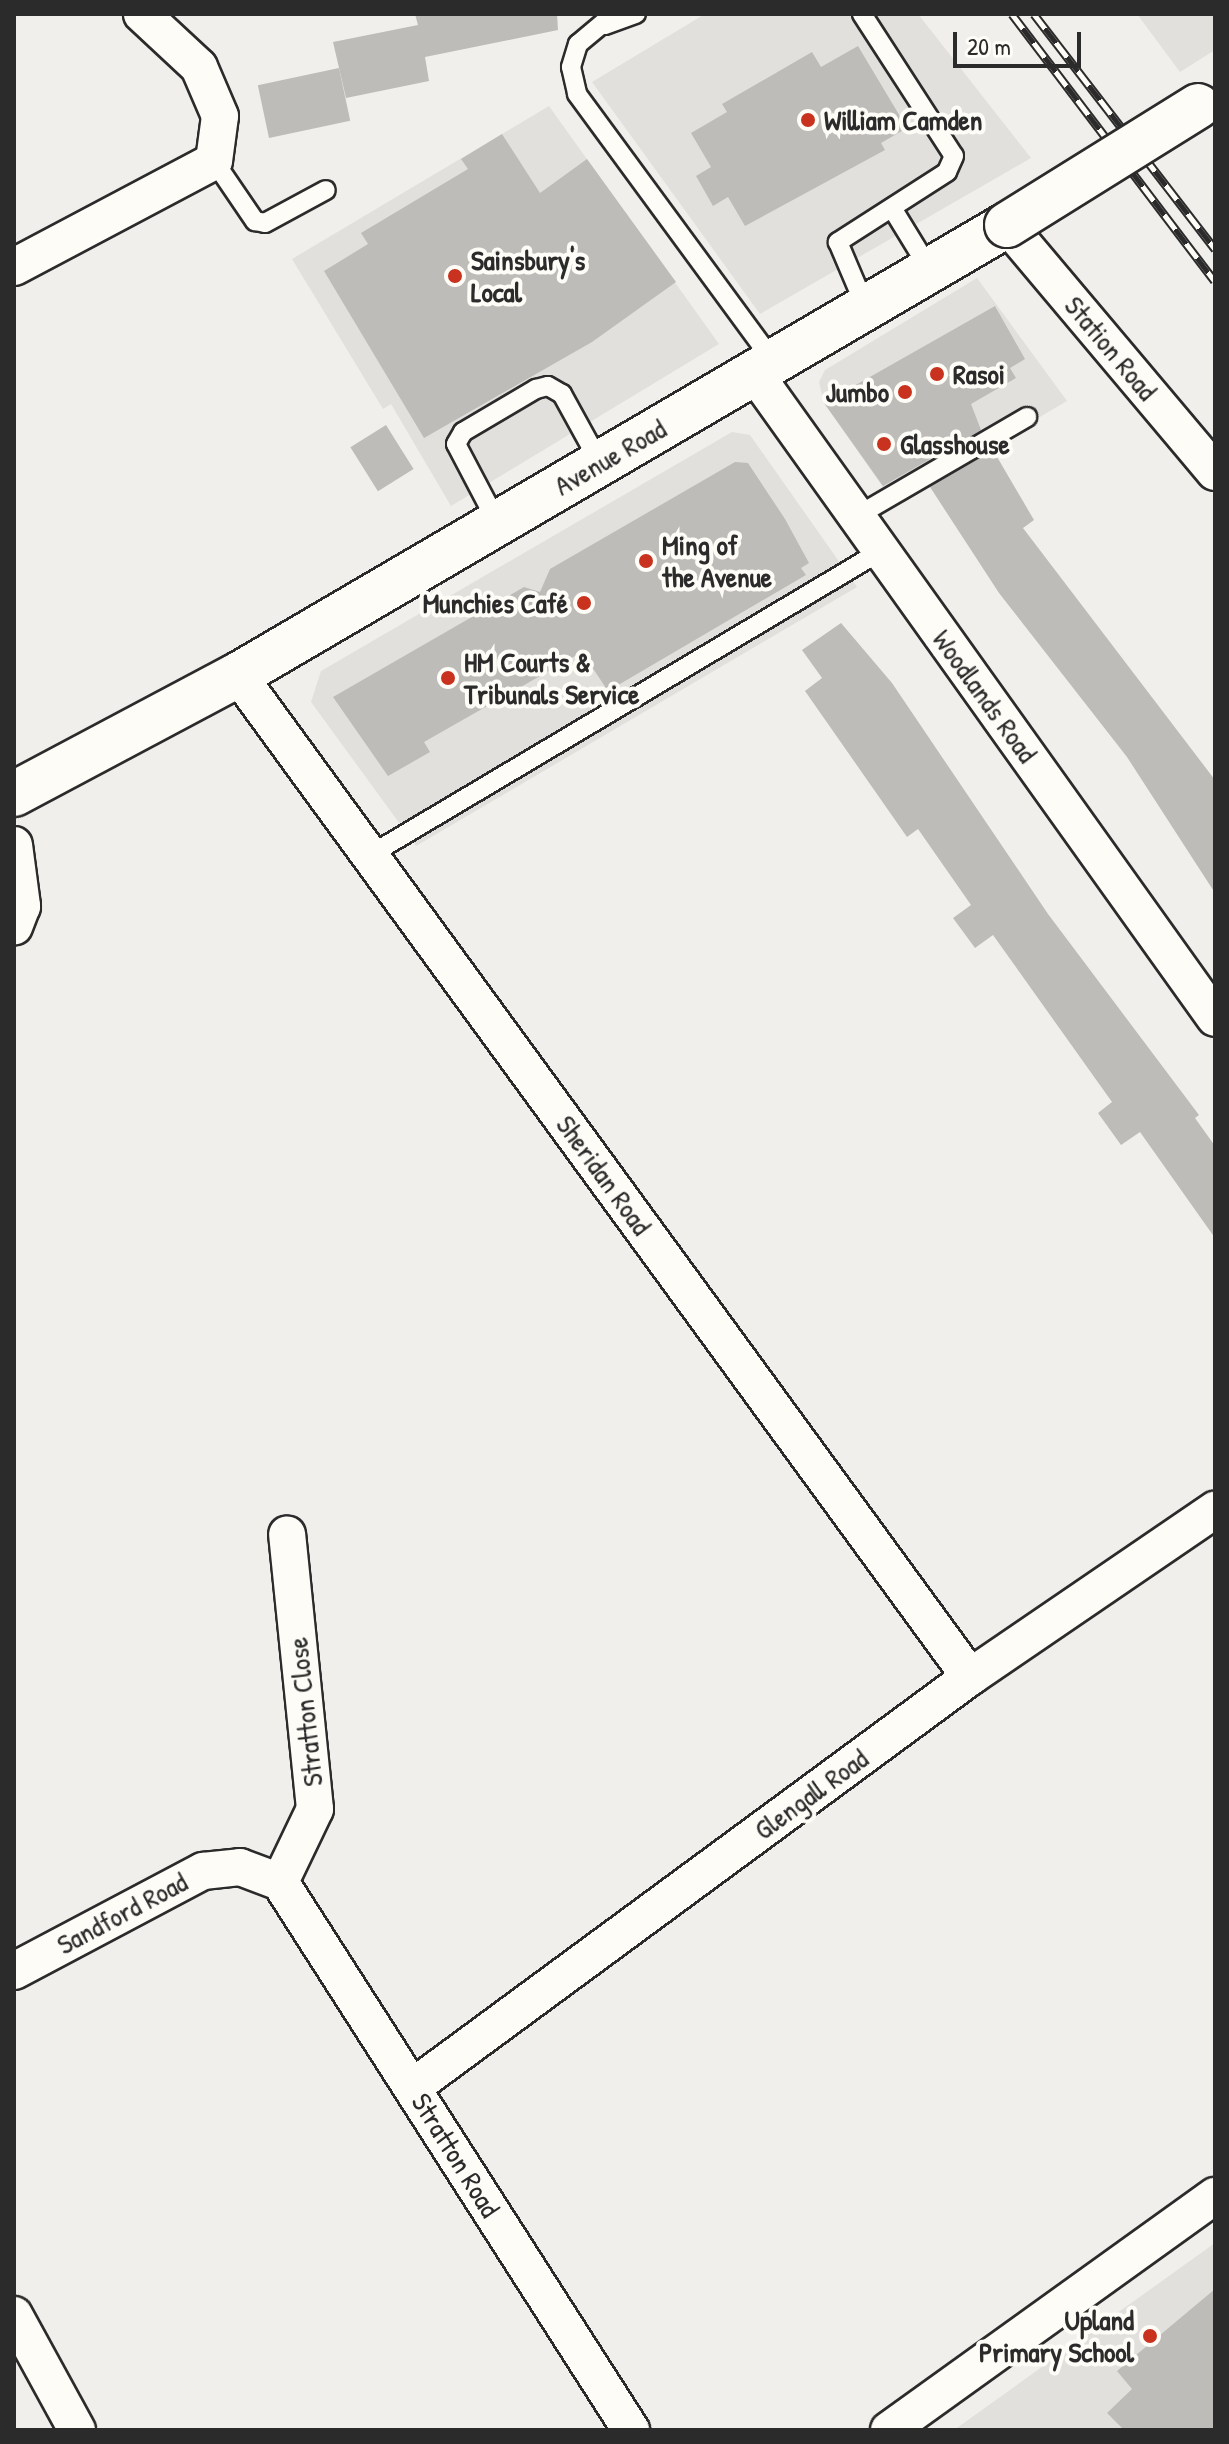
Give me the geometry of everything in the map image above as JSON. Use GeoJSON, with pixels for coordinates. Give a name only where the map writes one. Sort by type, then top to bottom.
{"type":"FeatureCollection","features":[{"type":"Feature","properties":{"kind":"street"},"geometry":{"type":"LineString","coordinates":[[14,267],[214,161],[220,116],[199,67],[142,14]]}},
{"type":"Feature","properties":{"kind":"street","name":"Avenue Road"},"geometry":{"type":"LineString","coordinates":[[14,794],[238,675],[1007,225],[1207,101]]}},
{"type":"Feature","properties":{"kind":"street","name":"Station Road"},"geometry":{"type":"LineString","coordinates":[[1007,225],[1215,472]]}},
{"type":"Feature","properties":{"kind":"street","name":"Woodlands Road"},"geometry":{"type":"LineString","coordinates":[[764,368],[881,551],[1215,1018]]}},
{"type":"Feature","properties":{"kind":"street","name":"Sheridan Road"},"geometry":{"type":"LineString","coordinates":[[238,675],[970,1677]]}},
{"type":"Feature","properties":{"kind":"street"},"geometry":{"type":"LineString","coordinates":[[14,845],[22,906],[14,927]]}},
{"type":"Feature","properties":{"kind":"street","name":"Glengall Road"},"geometry":{"type":"LineString","coordinates":[[413,2087],[970,1677],[1215,1510]]}},
{"type":"Feature","properties":{"kind":"street","name":"Stratton Close"},"geometry":{"type":"LineString","coordinates":[[280,1882],[315,1809],[287,1534]]}},
{"type":"Feature","properties":{"kind":"street","name":"Sandford Road"},"geometry":{"type":"LineString","coordinates":[[14,1971],[203,1871],[240,1867],[280,1882]]}},
{"type":"Feature","properties":{"kind":"street","name":"Stratton Road"},"geometry":{"type":"LineString","coordinates":[[280,1882],[631,2430]]}},
{"type":"Feature","properties":{"kind":"street"},"geometry":{"type":"LineString","coordinates":[[889,2430],[1215,2196]]}},
{"type":"Feature","properties":{"kind":"street"},"geometry":{"type":"LineString","coordinates":[[14,2315],[77,2430]]}},
{"type":"Feature","properties":{"kind":"lane"},"geometry":{"type":"LineString","coordinates":[[598,27],[614,14]]}},
{"type":"Feature","properties":{"kind":"lane"},"geometry":{"type":"LineString","coordinates":[[598,27],[636,14]]}},
{"type":"Feature","properties":{"kind":"lane"},"geometry":{"type":"LineString","coordinates":[[862,14],[954,156],[947,172],[838,242],[866,308]]}},
{"type":"Feature","properties":{"kind":"lane","name":"Woodlands Road"},"geometry":{"type":"LineString","coordinates":[[598,27],[578,44],[571,67],[577,94],[764,368]]}},
{"type":"Feature","properties":{"kind":"lane"},"geometry":{"type":"LineString","coordinates":[[214,161],[255,221],[265,223],[326,190]]}},
{"type":"Feature","properties":{"kind":"lane"},"geometry":{"type":"LineString","coordinates":[[892,208],[930,270]]}},
{"type":"Feature","properties":{"kind":"lane"},"geometry":{"type":"LineString","coordinates":[[497,522],[456,444],[463,432],[536,389],[548,386],[562,394],[600,463]]}},
{"type":"Feature","properties":{"kind":"lane"},"geometry":{"type":"LineString","coordinates":[[857,516],[1027,417]]}},
{"type":"Feature","properties":{"kind":"lane"},"geometry":{"type":"LineString","coordinates":[[370,855],[881,551]]}},
{"type":"Feature","properties":{"kind":"shaded area"},"geometry":{"type":"Polygon","coordinates":[[[705,14],[918,14],[1031,158],[760,314],[592,82],[705,14]]]}},
{"type":"Feature","properties":{"kind":"shaded area"},"geometry":{"type":"Polygon","coordinates":[[[1137,14],[1215,14],[1215,50],[1180,72],[1137,14]]]}},
{"type":"Feature","properties":{"kind":"shaded area"},"geometry":{"type":"Polygon","coordinates":[[[549,106],[719,344],[451,506],[391,404],[383,409],[292,259],[549,106]]]}},
{"type":"Feature","properties":{"kind":"shaded area"},"geometry":{"type":"Polygon","coordinates":[[[977,278],[1067,401],[894,503],[824,403],[819,382],[825,370],[977,278]]]}},
{"type":"Feature","properties":{"kind":"shaded area"},"geometry":{"type":"Polygon","coordinates":[[[732,432],[750,435],[857,587],[416,846],[311,702],[321,671],[732,432]]]}},
{"type":"Feature","properties":{"kind":"shaded area","name":"Upland Primary School"},"geometry":{"type":"Polygon","coordinates":[[[1215,2243],[1215,2430],[954,2430],[1215,2243]]]}},
{"type":"Feature","properties":{"kind":"building"},"geometry":{"type":"Polygon","coordinates":[[[415,14],[557,14],[558,30],[425,57],[429,81],[346,98],[333,42],[418,25],[415,14]]]}},
{"type":"Feature","properties":{"kind":"building","name":"William Camden"},"geometry":{"type":"Polygon","coordinates":[[[858,46],[907,128],[881,143],[885,150],[745,226],[728,197],[713,206],[696,176],[711,167],[691,133],[727,112],[722,104],[812,52],[821,67],[858,46]]]}},
{"type":"Feature","properties":{"kind":"building"},"geometry":{"type":"Polygon","coordinates":[[[339,68],[350,121],[269,138],[258,85],[339,68]]]}},
{"type":"Feature","properties":{"kind":"building"},"geometry":{"type":"Polygon","coordinates":[[[502,134],[540,193],[587,159],[676,282],[592,342],[424,438],[324,271],[368,244],[361,233],[468,169],[461,159],[502,134]]]}},
{"type":"Feature","properties":{"kind":"building"},"geometry":{"type":"Polygon","coordinates":[[[995,306],[1025,359],[1010,368],[1016,378],[971,404],[981,430],[883,486],[824,403],[995,306]]]}},
{"type":"Feature","properties":{"kind":"building"},"geometry":{"type":"Polygon","coordinates":[[[386,425],[414,469],[378,491],[350,447],[386,425]]]}},
{"type":"Feature","properties":{"kind":"building"},"geometry":{"type":"Polygon","coordinates":[[[993,450],[1034,520],[1023,528],[1215,780],[1215,893],[1127,757],[999,593],[930,487],[993,450]]]}},
{"type":"Feature","properties":{"kind":"building"},"geometry":{"type":"Polygon","coordinates":[[[735,462],[748,463],[785,519],[809,563],[801,568],[806,575],[608,691],[582,652],[424,742],[430,752],[388,776],[333,697],[524,587],[540,592],[550,569],[735,462]]]}},
{"type":"Feature","properties":{"kind":"building"},"geometry":{"type":"Polygon","coordinates":[[[841,623],[892,683],[1048,914],[1199,1115],[1195,1118],[1215,1146],[1215,1238],[1140,1132],[1121,1145],[1098,1113],[1112,1102],[993,935],[975,948],[953,918],[971,905],[918,829],[907,837],[805,691],[822,678],[802,650],[841,623]]]}},
{"type":"Feature","properties":{"kind":"building"},"geometry":{"type":"Polygon","coordinates":[[[1215,2289],[1215,2430],[1124,2430],[1107,2413],[1132,2389],[1117,2371],[1215,2289]]]}},
{"type":"Feature","properties":{"kind":"railway"},"geometry":{"type":"LineString","coordinates":[[1012,14],[1215,281]]}},
{"type":"Feature","properties":{"kind":"railway"},"geometry":{"type":"LineString","coordinates":[[1034,14],[1215,249]]}},
{"type":"Feature","properties":{"kind":"place","name":"William Camden"},"geometry":{"type":"Point","coordinates":[808,120]}},
{"type":"Feature","properties":{"kind":"place","name":"Sainsbury's Local"},"geometry":{"type":"Point","coordinates":[455,276]}},
{"type":"Feature","properties":{"kind":"place","name":"Rasoi"},"geometry":{"type":"Point","coordinates":[937,374]}},
{"type":"Feature","properties":{"kind":"place","name":"Jumbo"},"geometry":{"type":"Point","coordinates":[905,392]}},
{"type":"Feature","properties":{"kind":"place","name":"Glasshouse"},"geometry":{"type":"Point","coordinates":[884,444]}},
{"type":"Feature","properties":{"kind":"place","name":"Ming of the Avenue"},"geometry":{"type":"Point","coordinates":[646,561]}},
{"type":"Feature","properties":{"kind":"place","name":"Munchies Café"},"geometry":{"type":"Point","coordinates":[584,603]}},
{"type":"Feature","properties":{"kind":"place","name":"HM Courts & Tribunals Service"},"geometry":{"type":"Point","coordinates":[448,678]}},
{"type":"Feature","properties":{"kind":"place","name":"Upland Primary School"},"geometry":{"type":"Point","coordinates":[1150,2336]}}]}
